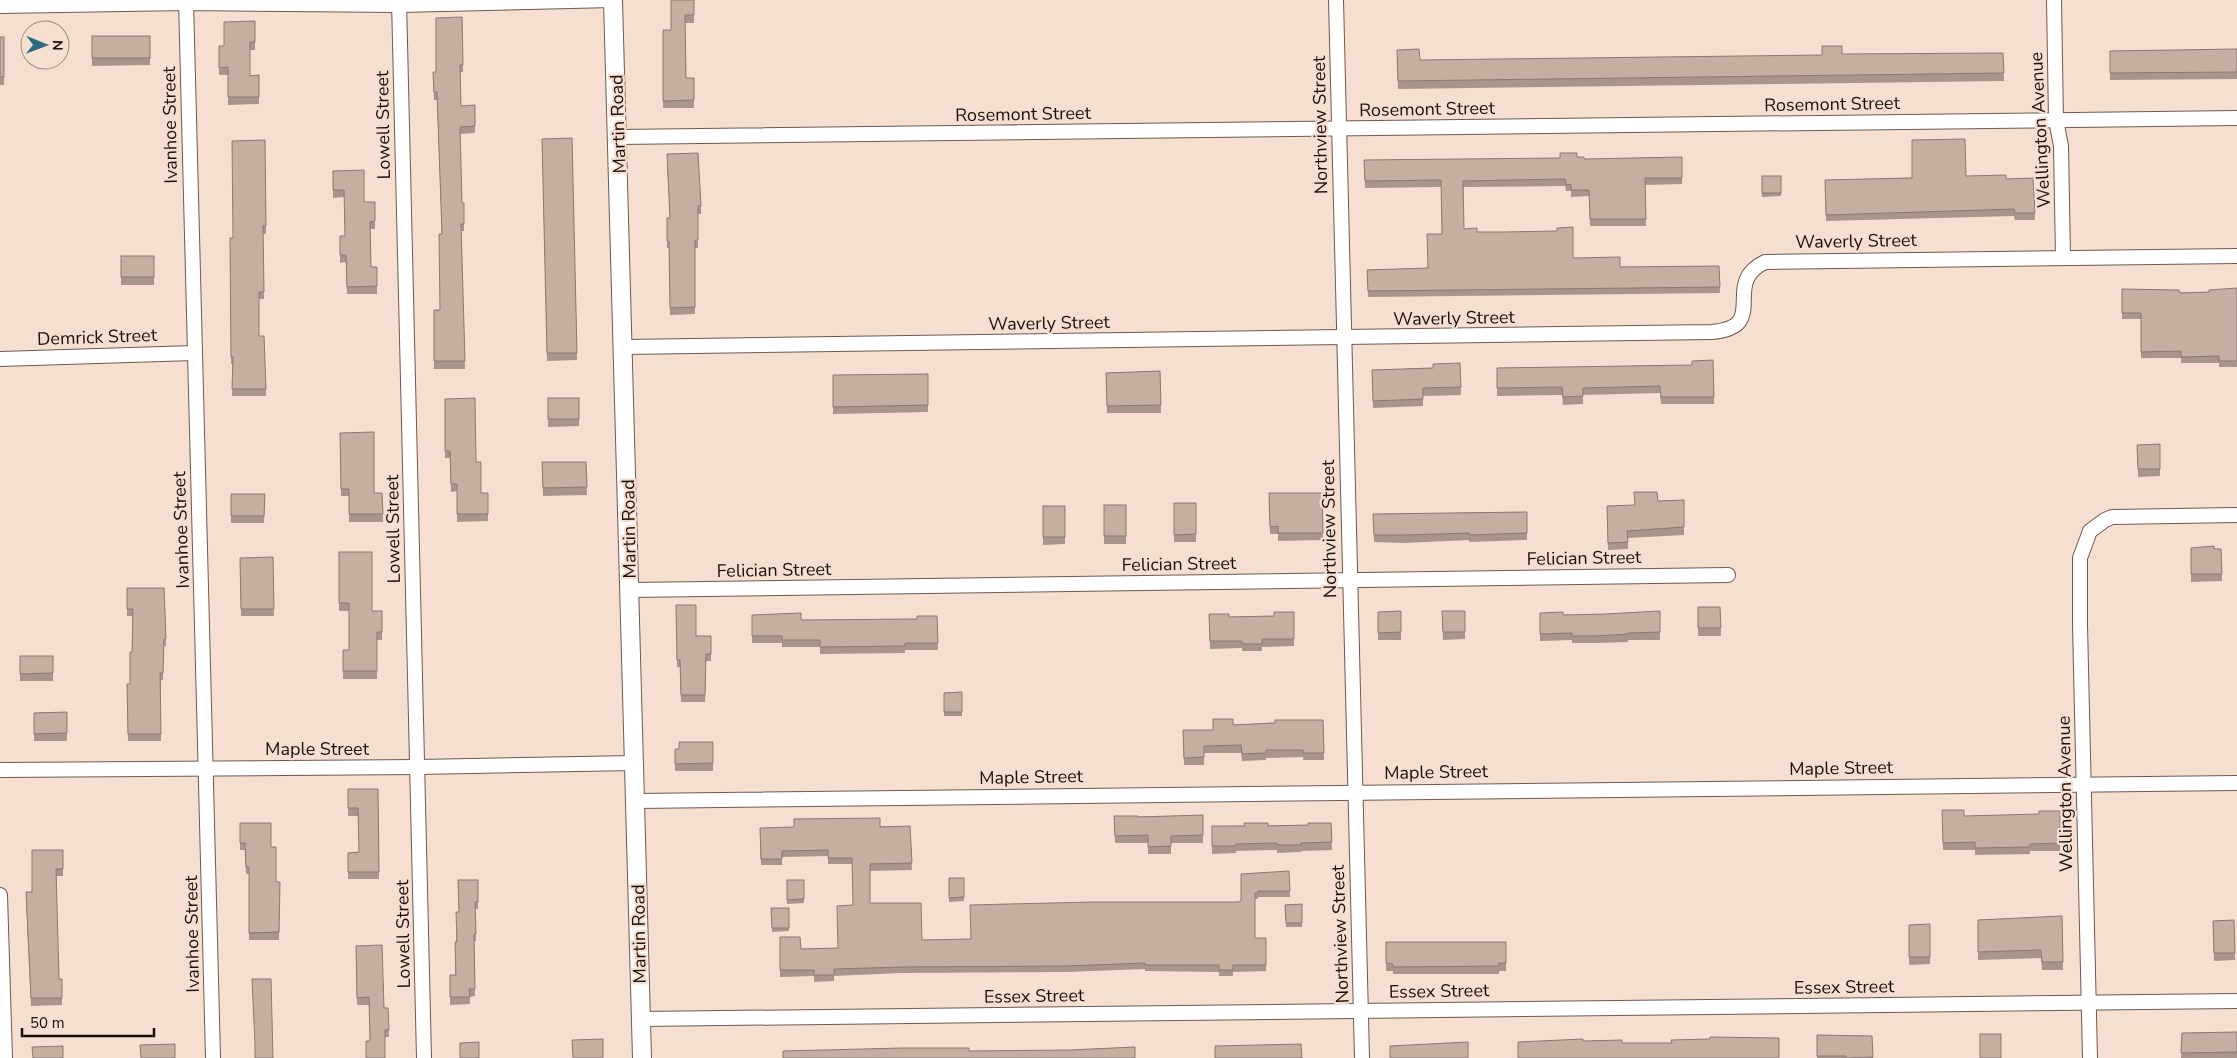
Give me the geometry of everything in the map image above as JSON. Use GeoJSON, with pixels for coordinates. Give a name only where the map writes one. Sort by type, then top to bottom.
{"type":"FeatureCollection","features":[{"type":"Feature","properties":{"kind":"street"},"geometry":{"type":"LineString","coordinates":[[0,6],[186,2],[613,0]]}},
{"type":"Feature","properties":{"kind":"street","name":"Martin Road"},"geometry":{"type":"LineString","coordinates":[[613,0],[642,1058]]}},
{"type":"Feature","properties":{"kind":"street","name":"Northview Street"},"geometry":{"type":"LineString","coordinates":[[1336,0],[1362,1058]]}},
{"type":"Feature","properties":{"kind":"street","name":"Wellington Avenue"},"geometry":{"type":"LineString","coordinates":[[2054,0],[2056,120],[2061,146],[2064,258]]}},
{"type":"Feature","properties":{"kind":"street","name":"Ivanhoe Street"},"geometry":{"type":"LineString","coordinates":[[186,2],[213,1058]]}},
{"type":"Feature","properties":{"kind":"street","name":"Lowell Street"},"geometry":{"type":"LineString","coordinates":[[399,2],[424,1058]]}},
{"type":"Feature","properties":{"kind":"street","name":"Rosemont Street"},"geometry":{"type":"LineString","coordinates":[[618,137],[2237,118]]}},
{"type":"Feature","properties":{"kind":"street","name":"Waverly Street"},"geometry":{"type":"LineString","coordinates":[[624,347],[1723,332],[1732,329],[1739,322],[1744,307],[1745,282],[1749,272],[1765,262],[2237,256]]}},
{"type":"Feature","properties":{"kind":"street","name":"Demrick Street"},"geometry":{"type":"LineString","coordinates":[[0,359],[194,353]]}},
{"type":"Feature","properties":{"kind":"street","name":"Wellington Avenue"},"geometry":{"type":"LineString","coordinates":[[2090,1058],[2080,558],[2090,532],[2105,520],[2121,516],[2237,515]]}},
{"type":"Feature","properties":{"kind":"street","name":"Felician Street"},"geometry":{"type":"LineString","coordinates":[[630,590],[1728,575]]}},
{"type":"Feature","properties":{"kind":"street","name":"Maple Street"},"geometry":{"type":"LineString","coordinates":[[0,770],[635,764]]}},
{"type":"Feature","properties":{"kind":"street","name":"Maple Street"},"geometry":{"type":"LineString","coordinates":[[636,801],[2237,783]]}},
{"type":"Feature","properties":{"kind":"street"},"geometry":{"type":"LineString","coordinates":[[0,895],[5,1058]]}},
{"type":"Feature","properties":{"kind":"street","name":"Essex Street"},"geometry":{"type":"LineString","coordinates":[[641,1018],[2237,1001]]}},
{"type":"Feature","properties":{"kind":"building"},"geometry":{"type":"Polygon","coordinates":[[[671,0],[694,0],[694,15],[685,15],[686,78],[694,78],[694,100],[663,101],[663,30],[671,30],[671,0]]]}},
{"type":"Feature","properties":{"kind":"building"},"geometry":{"type":"Polygon","coordinates":[[[462,17],[463,65],[460,65],[461,106],[475,105],[475,126],[460,127],[462,203],[464,203],[464,224],[461,224],[465,361],[434,361],[434,310],[440,310],[439,234],[442,234],[437,92],[434,92],[433,72],[436,72],[436,18],[462,17]]]}},
{"type":"Feature","properties":{"kind":"building"},"geometry":{"type":"Polygon","coordinates":[[[255,21],[255,42],[250,42],[250,76],[259,75],[259,97],[228,97],[228,67],[219,68],[219,46],[224,46],[224,22],[255,21]]]}},
{"type":"Feature","properties":{"kind":"building"},"geometry":{"type":"Polygon","coordinates":[[[92,36],[150,36],[150,58],[92,58],[92,36]]]}},
{"type":"Feature","properties":{"kind":"building"},"geometry":{"type":"Polygon","coordinates":[[[0,37],[4,37],[4,77],[0,77],[0,37]]]}},
{"type":"Feature","properties":{"kind":"building"},"geometry":{"type":"Polygon","coordinates":[[[1822,46],[1842,46],[1842,54],[2003,53],[2004,73],[1398,81],[1397,50],[1419,49],[1420,60],[1822,55],[1822,46]]]}},
{"type":"Feature","properties":{"kind":"building"},"geometry":{"type":"Polygon","coordinates":[[[2237,49],[2237,72],[2110,73],[2110,51],[2237,49]]]}},
{"type":"Feature","properties":{"kind":"building"},"geometry":{"type":"Polygon","coordinates":[[[572,138],[577,353],[547,353],[542,139],[572,138]]]}},
{"type":"Feature","properties":{"kind":"building"},"geometry":{"type":"Polygon","coordinates":[[[1965,139],[1966,176],[2006,175],[2006,179],[2033,178],[2035,213],[2015,213],[2014,209],[1826,215],[1825,180],[1912,178],[1912,140],[1965,139]]]}},
{"type":"Feature","properties":{"kind":"building"},"geometry":{"type":"Polygon","coordinates":[[[265,140],[266,226],[263,226],[264,292],[259,292],[259,336],[264,336],[266,389],[232,389],[230,238],[233,238],[232,141],[265,140]]]}},
{"type":"Feature","properties":{"kind":"building"},"geometry":{"type":"Polygon","coordinates":[[[698,153],[701,206],[698,206],[698,240],[695,240],[695,307],[670,308],[667,218],[670,218],[667,154],[698,153]]]}},
{"type":"Feature","properties":{"kind":"building"},"geometry":{"type":"Polygon","coordinates":[[[1560,153],[1577,153],[1577,157],[1584,157],[1584,159],[1682,157],[1682,178],[1645,178],[1646,219],[1590,219],[1589,190],[1571,190],[1571,184],[1566,185],[1565,179],[1463,181],[1464,229],[1477,228],[1477,232],[1505,232],[1557,231],[1557,228],[1573,227],[1573,258],[1620,257],[1620,267],[1719,266],[1720,287],[1368,291],[1367,270],[1428,268],[1427,234],[1442,234],[1441,180],[1365,181],[1364,160],[1560,158],[1560,153]]]}},
{"type":"Feature","properties":{"kind":"building"},"geometry":{"type":"Polygon","coordinates":[[[364,170],[364,202],[375,202],[375,221],[370,222],[371,267],[377,267],[377,286],[347,287],[346,255],[340,255],[340,236],[345,236],[344,190],[333,190],[333,171],[364,170]]]}},
{"type":"Feature","properties":{"kind":"building"},"geometry":{"type":"Polygon","coordinates":[[[1762,176],[1781,176],[1781,193],[1762,193],[1762,176]]]}},
{"type":"Feature","properties":{"kind":"building"},"geometry":{"type":"Polygon","coordinates":[[[121,256],[154,256],[154,277],[121,277],[121,256]]]}},
{"type":"Feature","properties":{"kind":"building"},"geometry":{"type":"Polygon","coordinates":[[[2237,288],[2237,361],[2219,361],[2219,356],[2181,357],[2181,351],[2141,352],[2141,313],[2122,313],[2122,289],[2179,290],[2180,293],[2209,292],[2209,290],[2237,288]]]}},
{"type":"Feature","properties":{"kind":"building"},"geometry":{"type":"Polygon","coordinates":[[[1713,360],[1714,397],[1661,397],[1660,386],[1583,388],[1583,396],[1563,397],[1562,387],[1497,388],[1497,368],[1692,365],[1692,361],[1713,360]]]}},
{"type":"Feature","properties":{"kind":"building"},"geometry":{"type":"Polygon","coordinates":[[[1460,363],[1461,387],[1423,388],[1423,399],[1373,401],[1372,370],[1433,368],[1433,364],[1460,363]]]}},
{"type":"Feature","properties":{"kind":"building"},"geometry":{"type":"Polygon","coordinates":[[[1160,371],[1161,405],[1107,406],[1106,373],[1160,371]]]}},
{"type":"Feature","properties":{"kind":"building"},"geometry":{"type":"Polygon","coordinates":[[[928,374],[928,405],[833,407],[833,375],[928,374]]]}},
{"type":"Feature","properties":{"kind":"building"},"geometry":{"type":"Polygon","coordinates":[[[475,398],[476,462],[481,462],[481,493],[488,493],[488,514],[457,514],[457,484],[451,484],[450,451],[445,451],[445,399],[475,398]]]}},
{"type":"Feature","properties":{"kind":"building"},"geometry":{"type":"Polygon","coordinates":[[[548,398],[579,398],[579,419],[548,419],[548,398]]]}},
{"type":"Feature","properties":{"kind":"building"},"geometry":{"type":"Polygon","coordinates":[[[374,432],[374,493],[382,493],[383,514],[349,514],[349,489],[341,489],[340,433],[374,432]]]}},
{"type":"Feature","properties":{"kind":"building"},"geometry":{"type":"Polygon","coordinates":[[[2160,444],[2160,469],[2138,469],[2137,445],[2160,444]]]}},
{"type":"Feature","properties":{"kind":"building"},"geometry":{"type":"Polygon","coordinates":[[[542,462],[586,462],[587,487],[543,488],[542,462]]]}},
{"type":"Feature","properties":{"kind":"building"},"geometry":{"type":"Polygon","coordinates":[[[1634,492],[1657,492],[1658,501],[1684,500],[1684,527],[1627,531],[1628,542],[1608,543],[1607,506],[1635,505],[1634,492]]]}},
{"type":"Feature","properties":{"kind":"building"},"geometry":{"type":"Polygon","coordinates":[[[1269,493],[1322,493],[1323,533],[1278,533],[1278,526],[1270,527],[1269,493]]]}},
{"type":"Feature","properties":{"kind":"building"},"geometry":{"type":"Polygon","coordinates":[[[231,494],[265,494],[264,516],[231,516],[231,494]]]}},
{"type":"Feature","properties":{"kind":"building"},"geometry":{"type":"Polygon","coordinates":[[[1174,503],[1196,503],[1196,534],[1174,535],[1174,503]]]}},
{"type":"Feature","properties":{"kind":"building"},"geometry":{"type":"Polygon","coordinates":[[[1104,505],[1126,505],[1126,536],[1104,536],[1104,505]]]}},
{"type":"Feature","properties":{"kind":"building"},"geometry":{"type":"Polygon","coordinates":[[[1043,506],[1065,506],[1065,537],[1043,537],[1043,506]]]}},
{"type":"Feature","properties":{"kind":"building"},"geometry":{"type":"Polygon","coordinates":[[[1527,512],[1527,533],[1374,535],[1373,514],[1527,512]]]}},
{"type":"Feature","properties":{"kind":"building"},"geometry":{"type":"Polygon","coordinates":[[[2214,546],[2214,549],[2221,549],[2222,574],[2191,574],[2191,548],[2214,546]]]}},
{"type":"Feature","properties":{"kind":"building"},"geometry":{"type":"Polygon","coordinates":[[[339,552],[372,552],[372,611],[382,611],[382,632],[377,632],[377,671],[343,671],[343,650],[349,650],[349,603],[339,603],[339,552]]]}},
{"type":"Feature","properties":{"kind":"building"},"geometry":{"type":"Polygon","coordinates":[[[273,557],[274,609],[241,609],[240,558],[273,557]]]}},
{"type":"Feature","properties":{"kind":"building"},"geometry":{"type":"Polygon","coordinates":[[[127,588],[164,588],[166,639],[164,639],[163,673],[160,673],[161,734],[128,734],[127,684],[130,684],[133,609],[127,609],[127,588]]]}},
{"type":"Feature","properties":{"kind":"building"},"geometry":{"type":"Polygon","coordinates":[[[676,605],[696,605],[696,636],[711,636],[711,654],[706,654],[705,695],[681,695],[680,660],[677,660],[676,605]]]}},
{"type":"Feature","properties":{"kind":"building"},"geometry":{"type":"Polygon","coordinates":[[[1698,607],[1720,607],[1721,628],[1698,628],[1698,607]]]}},
{"type":"Feature","properties":{"kind":"building"},"geometry":{"type":"Polygon","coordinates":[[[1401,611],[1401,632],[1378,633],[1378,612],[1401,611]]]}},
{"type":"Feature","properties":{"kind":"building"},"geometry":{"type":"Polygon","coordinates":[[[1442,611],[1465,611],[1465,632],[1443,632],[1442,611]]]}},
{"type":"Feature","properties":{"kind":"building"},"geometry":{"type":"Polygon","coordinates":[[[1660,611],[1660,632],[1595,636],[1572,636],[1572,633],[1540,634],[1540,613],[1563,612],[1563,615],[1660,611]]]}},
{"type":"Feature","properties":{"kind":"building"},"geometry":{"type":"Polygon","coordinates":[[[1274,612],[1294,612],[1294,639],[1262,639],[1262,644],[1242,644],[1242,641],[1210,641],[1209,614],[1229,614],[1229,617],[1274,616],[1274,612]]]}},
{"type":"Feature","properties":{"kind":"building"},"geometry":{"type":"Polygon","coordinates":[[[801,613],[801,620],[917,619],[917,616],[937,616],[938,643],[905,643],[905,646],[820,647],[820,640],[782,640],[782,636],[752,636],[752,615],[801,613]]]}},
{"type":"Feature","properties":{"kind":"building"},"geometry":{"type":"Polygon","coordinates":[[[20,656],[53,656],[53,673],[20,674],[20,656]]]}},
{"type":"Feature","properties":{"kind":"building"},"geometry":{"type":"Polygon","coordinates":[[[962,692],[962,712],[944,712],[944,693],[962,692]]]}},
{"type":"Feature","properties":{"kind":"building"},"geometry":{"type":"Polygon","coordinates":[[[67,712],[67,733],[34,734],[34,713],[67,712]]]}},
{"type":"Feature","properties":{"kind":"building"},"geometry":{"type":"Polygon","coordinates":[[[1213,719],[1233,719],[1233,725],[1275,723],[1275,720],[1323,720],[1324,753],[1303,753],[1303,750],[1266,750],[1266,753],[1242,754],[1241,745],[1204,746],[1204,757],[1184,758],[1183,730],[1213,730],[1213,719]]]}},
{"type":"Feature","properties":{"kind":"building"},"geometry":{"type":"Polygon","coordinates":[[[679,742],[713,742],[713,763],[675,764],[675,749],[679,749],[679,742]]]}},
{"type":"Feature","properties":{"kind":"building"},"geometry":{"type":"Polygon","coordinates":[[[348,789],[378,789],[379,872],[348,872],[348,853],[359,852],[358,808],[348,808],[348,789]]]}},
{"type":"Feature","properties":{"kind":"building"},"geometry":{"type":"Polygon","coordinates":[[[1942,810],[1964,810],[1964,816],[2039,814],[2039,811],[2060,811],[2060,843],[2030,844],[2030,847],[1975,848],[1975,842],[1943,843],[1942,810]]]}},
{"type":"Feature","properties":{"kind":"building"},"geometry":{"type":"Polygon","coordinates":[[[1203,815],[1203,835],[1171,836],[1171,846],[1148,847],[1148,835],[1115,836],[1114,816],[1203,815]]]}},
{"type":"Feature","properties":{"kind":"building"},"geometry":{"type":"Polygon","coordinates":[[[880,818],[880,827],[910,826],[912,863],[870,864],[870,903],[921,903],[922,940],[971,939],[970,905],[1092,902],[1238,902],[1241,901],[1241,874],[1289,871],[1290,891],[1258,891],[1258,893],[1255,893],[1255,938],[1266,938],[1266,965],[1233,965],[1233,970],[1219,970],[1219,965],[1145,965],[1145,963],[1066,966],[901,967],[834,969],[834,975],[814,975],[814,970],[780,970],[780,937],[800,937],[801,949],[838,948],[837,906],[853,905],[852,858],[828,858],[828,850],[782,851],[782,859],[761,859],[760,828],[794,827],[794,819],[880,818]]]}},
{"type":"Feature","properties":{"kind":"building"},"geometry":{"type":"Polygon","coordinates":[[[240,823],[271,823],[271,847],[276,847],[276,882],[280,882],[279,932],[249,933],[249,867],[246,867],[245,843],[240,843],[240,823]]]}},
{"type":"Feature","properties":{"kind":"building"},"geometry":{"type":"Polygon","coordinates":[[[1244,823],[1268,823],[1268,826],[1331,823],[1332,842],[1301,843],[1301,845],[1277,845],[1277,843],[1212,846],[1212,826],[1245,826],[1244,823]]]}},
{"type":"Feature","properties":{"kind":"building"},"geometry":{"type":"Polygon","coordinates":[[[32,850],[63,850],[63,869],[56,869],[59,979],[62,979],[62,998],[31,998],[26,892],[32,892],[32,850]]]}},
{"type":"Feature","properties":{"kind":"building"},"geometry":{"type":"Polygon","coordinates":[[[949,878],[964,878],[964,897],[949,898],[949,878]]]}},
{"type":"Feature","properties":{"kind":"building"},"geometry":{"type":"Polygon","coordinates":[[[458,880],[478,880],[478,902],[475,902],[476,934],[474,934],[475,989],[469,989],[470,997],[450,997],[450,975],[456,975],[455,942],[457,942],[456,912],[459,912],[458,880]]]}},
{"type":"Feature","properties":{"kind":"building"},"geometry":{"type":"Polygon","coordinates":[[[787,880],[804,880],[804,899],[787,900],[787,880]]]}},
{"type":"Feature","properties":{"kind":"building"},"geometry":{"type":"Polygon","coordinates":[[[1302,904],[1302,923],[1286,923],[1285,905],[1302,904]]]}},
{"type":"Feature","properties":{"kind":"building"},"geometry":{"type":"Polygon","coordinates":[[[771,908],[789,908],[789,928],[772,928],[771,908]]]}},
{"type":"Feature","properties":{"kind":"building"},"geometry":{"type":"Polygon","coordinates":[[[2062,916],[2063,962],[2042,962],[2041,950],[1978,952],[1978,920],[2062,916]]]}},
{"type":"Feature","properties":{"kind":"building"},"geometry":{"type":"Polygon","coordinates":[[[2234,920],[2235,953],[2214,953],[2213,921],[2234,920]]]}},
{"type":"Feature","properties":{"kind":"building"},"geometry":{"type":"Polygon","coordinates":[[[1930,924],[1930,957],[1909,957],[1909,925],[1930,924]]]}},
{"type":"Feature","properties":{"kind":"building"},"geometry":{"type":"Polygon","coordinates":[[[1386,942],[1506,942],[1506,963],[1499,963],[1499,966],[1393,967],[1393,964],[1386,963],[1386,942]]]}},
{"type":"Feature","properties":{"kind":"building"},"geometry":{"type":"Polygon","coordinates":[[[382,945],[384,1008],[388,1008],[389,1030],[385,1030],[385,1058],[366,1058],[366,1041],[370,1041],[369,997],[357,998],[356,946],[382,945]]]}},
{"type":"Feature","properties":{"kind":"building"},"geometry":{"type":"Polygon","coordinates":[[[252,979],[271,979],[273,1058],[255,1058],[252,979]]]}},
{"type":"Feature","properties":{"kind":"building"},"geometry":{"type":"Polygon","coordinates":[[[2237,1032],[2237,1052],[2181,1053],[2182,1033],[2237,1032]]]}},
{"type":"Feature","properties":{"kind":"building"},"geometry":{"type":"Polygon","coordinates":[[[1980,1034],[2001,1034],[2001,1058],[1980,1058],[1980,1034]]]}},
{"type":"Feature","properties":{"kind":"building"},"geometry":{"type":"Polygon","coordinates":[[[1817,1035],[1872,1036],[1873,1057],[1817,1056],[1817,1035]]]}},
{"type":"Feature","properties":{"kind":"building"},"geometry":{"type":"Polygon","coordinates":[[[1710,1037],[1779,1038],[1779,1058],[1518,1058],[1518,1042],[1583,1039],[1583,1041],[1622,1040],[1622,1043],[1672,1043],[1671,1040],[1710,1039],[1710,1037]]]}},
{"type":"Feature","properties":{"kind":"building"},"geometry":{"type":"Polygon","coordinates":[[[603,1039],[603,1058],[573,1058],[572,1040],[603,1039]]]}},
{"type":"Feature","properties":{"kind":"building"},"geometry":{"type":"Polygon","coordinates":[[[479,1042],[479,1058],[460,1058],[460,1043],[479,1042]]]}},
{"type":"Feature","properties":{"kind":"building"},"geometry":{"type":"Polygon","coordinates":[[[1468,1042],[1468,1058],[1390,1058],[1390,1046],[1468,1042]]]}},
{"type":"Feature","properties":{"kind":"building"},"geometry":{"type":"Polygon","coordinates":[[[175,1044],[175,1058],[141,1058],[140,1045],[175,1044]]]}},
{"type":"Feature","properties":{"kind":"building"},"geometry":{"type":"Polygon","coordinates":[[[1301,1044],[1302,1058],[1215,1058],[1215,1046],[1301,1044]]]}},
{"type":"Feature","properties":{"kind":"building"},"geometry":{"type":"Polygon","coordinates":[[[63,1046],[63,1058],[33,1058],[32,1047],[63,1046]]]}},
{"type":"Feature","properties":{"kind":"building"},"geometry":{"type":"Polygon","coordinates":[[[1135,1047],[1135,1058],[783,1058],[783,1051],[902,1048],[969,1048],[969,1051],[1069,1050],[1135,1047]]]}}]}
